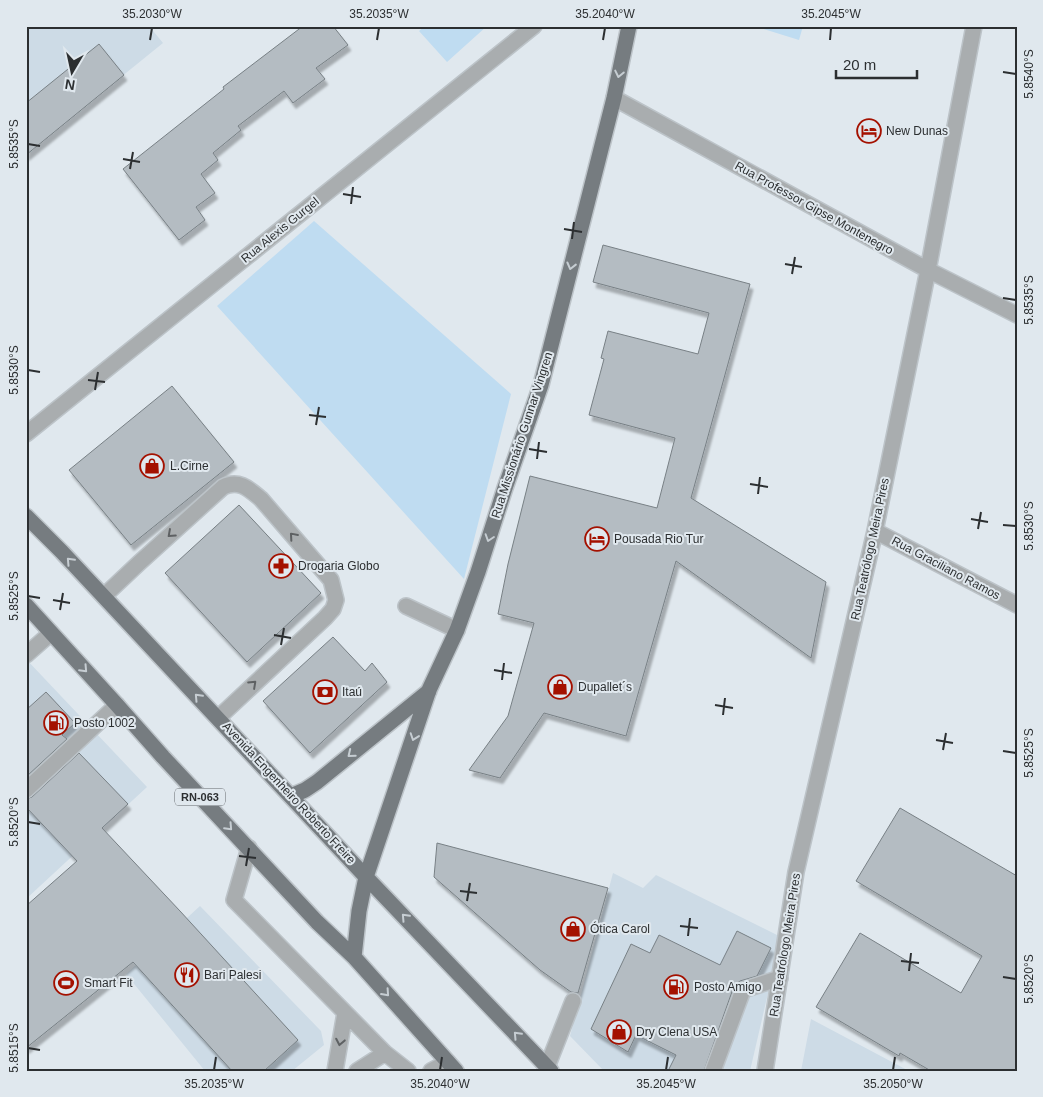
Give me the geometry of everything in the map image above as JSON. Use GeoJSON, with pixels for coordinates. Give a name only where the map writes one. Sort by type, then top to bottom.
{"type":"FeatureCollection","features":[{"type":"Feature","properties":{"kind":"main road","name":"Rua Missionário Gunnar Vingren"},"geometry":{"type":"LineString","coordinates":[[354,957],[359,911],[366,877],[429,690],[457,630],[478,572],[541,385],[614,98],[629,26]]}},
{"type":"Feature","properties":{"kind":"main road","name":"Avenida Engenheiro Roberto Freire"},"geometry":{"type":"LineString","coordinates":[[26,516],[104,596],[366,877],[549,1069]]}},
{"type":"Feature","properties":{"kind":"main road","name":"RN-063"},"geometry":{"type":"LineString","coordinates":[[26,606],[163,757],[317,922],[354,957],[452,1067]]}},
{"type":"Feature","properties":{"kind":"main road","name":"Rua Missionário Gunnar Vingren"},"geometry":{"type":"LineString","coordinates":[[291,796],[317,782],[429,690]]}},
{"type":"Feature","properties":{"kind":"street","name":"Rua Alexis Gurgel"},"geometry":{"type":"LineString","coordinates":[[26,434],[534,26]]}},
{"type":"Feature","properties":{"kind":"street","name":"Rua Teatrólogo Meira Pires"},"geometry":{"type":"LineString","coordinates":[[765,1071],[796,872],[875,530],[928,270],[974,26]]}},
{"type":"Feature","properties":{"kind":"street","name":"Rua Professor Gipse Montenegro"},"geometry":{"type":"LineString","coordinates":[[614,98],[928,270],[1017,314]]}},
{"type":"Feature","properties":{"kind":"street"},"geometry":{"type":"LineString","coordinates":[[104,596],[224,487],[230,484],[240,485],[250,490],[260,499],[330,580],[336,600],[333,609],[325,618],[218,718]]}},
{"type":"Feature","properties":{"kind":"street","name":"Rua Graciliano Ramos"},"geometry":{"type":"LineString","coordinates":[[875,530],[1017,605]]}},
{"type":"Feature","properties":{"kind":"street"},"geometry":{"type":"LineString","coordinates":[[406,606],[457,630]]}},
{"type":"Feature","properties":{"kind":"street"},"geometry":{"type":"LineString","coordinates":[[26,655],[51,633]]}},
{"type":"Feature","properties":{"kind":"street"},"geometry":{"type":"LineString","coordinates":[[26,790],[117,705]]}},
{"type":"Feature","properties":{"kind":"street"},"geometry":{"type":"LineString","coordinates":[[249,848],[234,900],[385,1053],[408,1071]]}},
{"type":"Feature","properties":{"kind":"street"},"geometry":{"type":"LineString","coordinates":[[713,1071],[743,990],[780,978]]}},
{"type":"Feature","properties":{"kind":"street"},"geometry":{"type":"LineString","coordinates":[[549,1069],[573,1001]]}},
{"type":"Feature","properties":{"kind":"street"},"geometry":{"type":"LineString","coordinates":[[334,1071],[345,1013]]}},
{"type":"Feature","properties":{"kind":"street"},"geometry":{"type":"LineString","coordinates":[[358,1071],[385,1053]]}},
{"type":"Feature","properties":{"kind":"street"},"geometry":{"type":"LineString","coordinates":[[431,1071],[452,1067]]}},
{"type":"Feature","properties":{"kind":"shaded area"},"geometry":{"type":"Polygon","coordinates":[[[26,26],[149,26],[163,43],[26,154],[26,26]]]}},
{"type":"Feature","properties":{"kind":"shaded area"},"geometry":{"type":"Polygon","coordinates":[[[425,26],[487,26],[447,62],[419,31],[425,26]]]}},
{"type":"Feature","properties":{"kind":"shaded area"},"geometry":{"type":"Polygon","coordinates":[[[754,26],[803,26],[799,40],[754,26]]]}},
{"type":"Feature","properties":{"kind":"shaded area"},"geometry":{"type":"Polygon","coordinates":[[[314,221],[511,394],[464,579],[217,306],[314,221]]]}},
{"type":"Feature","properties":{"kind":"shaded area","name":"Posto 1002"},"geometry":{"type":"Polygon","coordinates":[[[26,659],[147,787],[26,899],[26,659]]]}},
{"type":"Feature","properties":{"kind":"shaded area","name":"Posto Amigo"},"geometry":{"type":"Polygon","coordinates":[[[613,873],[643,888],[656,875],[781,937],[750,1071],[604,1071],[570,1036],[613,873]]]}},
{"type":"Feature","properties":{"kind":"shaded area"},"geometry":{"type":"Polygon","coordinates":[[[200,906],[321,1031],[324,1045],[292,1071],[205,1071],[126,974],[200,906]]]}},
{"type":"Feature","properties":{"kind":"shaded area"},"geometry":{"type":"Polygon","coordinates":[[[811,1019],[909,1071],[801,1071],[811,1019]]]}},
{"type":"Feature","properties":{"kind":"building"},"geometry":{"type":"Polygon","coordinates":[[[303,26],[333,26],[348,45],[316,68],[325,79],[293,103],[284,91],[238,126],[241,130],[213,153],[218,160],[201,174],[215,193],[196,207],[205,220],[179,240],[123,169],[224,89],[223,87],[303,26]]]}},
{"type":"Feature","properties":{"kind":"building"},"geometry":{"type":"Polygon","coordinates":[[[99,44],[124,75],[26,155],[26,103],[99,44]]]}},
{"type":"Feature","properties":{"kind":"building"},"geometry":{"type":"Polygon","coordinates":[[[603,245],[750,284],[691,498],[826,582],[811,658],[676,561],[626,736],[544,713],[500,778],[469,770],[508,716],[534,623],[498,614],[508,564],[530,476],[657,508],[675,438],[589,415],[604,359],[601,358],[608,331],[698,354],[709,313],[593,282],[603,245]]]}},
{"type":"Feature","properties":{"kind":"building","name":"L.Cirne"},"geometry":{"type":"Polygon","coordinates":[[[172,386],[234,462],[131,545],[69,470],[172,386]]]}},
{"type":"Feature","properties":{"kind":"building"},"geometry":{"type":"Polygon","coordinates":[[[239,505],[321,593],[247,662],[165,573],[239,505]]]}},
{"type":"Feature","properties":{"kind":"building","name":"Itaú"},"geometry":{"type":"Polygon","coordinates":[[[333,637],[365,671],[372,663],[387,682],[310,753],[263,701],[333,637]]]}},
{"type":"Feature","properties":{"kind":"building"},"geometry":{"type":"Polygon","coordinates":[[[46,692],[75,723],[62,735],[67,739],[26,777],[26,710],[46,692]]]}},
{"type":"Feature","properties":{"kind":"building"},"geometry":{"type":"Polygon","coordinates":[[[79,753],[128,804],[102,828],[298,1040],[264,1071],[232,1071],[133,962],[26,1048],[26,906],[77,861],[26,807],[26,799],[32,797],[79,753]]]}},
{"type":"Feature","properties":{"kind":"building"},"geometry":{"type":"Polygon","coordinates":[[[900,808],[1017,876],[1017,1071],[931,1071],[900,1053],[899,1056],[816,1007],[860,933],[961,993],[982,956],[856,881],[900,808]]]}},
{"type":"Feature","properties":{"kind":"building"},"geometry":{"type":"Polygon","coordinates":[[[437,843],[608,888],[578,993],[571,992],[540,970],[434,877],[437,843]]]}},
{"type":"Feature","properties":{"kind":"building"},"geometry":{"type":"Polygon","coordinates":[[[737,931],[771,948],[757,976],[740,981],[734,986],[704,1071],[668,1071],[676,1055],[636,1035],[628,1052],[591,1029],[631,944],[650,953],[659,935],[720,965],[737,931]]]}},
{"type":"Feature","properties":{"kind":"place","name":"New Dunas"},"geometry":{"type":"Point","coordinates":[869,131]}},
{"type":"Feature","properties":{"kind":"place","name":"L.Cirne"},"geometry":{"type":"Point","coordinates":[152,466]}},
{"type":"Feature","properties":{"kind":"place","name":"Pousada Rio Tur"},"geometry":{"type":"Point","coordinates":[597,539]}},
{"type":"Feature","properties":{"kind":"place","name":"Drogaria Globo"},"geometry":{"type":"Point","coordinates":[281,566]}},
{"type":"Feature","properties":{"kind":"place","name":"Dupallet´s"},"geometry":{"type":"Point","coordinates":[560,687]}},
{"type":"Feature","properties":{"kind":"place","name":"Itaú"},"geometry":{"type":"Point","coordinates":[325,692]}},
{"type":"Feature","properties":{"kind":"place","name":"Posto 1002"},"geometry":{"type":"Point","coordinates":[56,723]}},
{"type":"Feature","properties":{"kind":"place","name":"Ótica Carol"},"geometry":{"type":"Point","coordinates":[573,929]}},
{"type":"Feature","properties":{"kind":"place","name":"Bari Palesi"},"geometry":{"type":"Point","coordinates":[187,975]}},
{"type":"Feature","properties":{"kind":"place","name":"Smart Fit"},"geometry":{"type":"Point","coordinates":[66,983]}},
{"type":"Feature","properties":{"kind":"place","name":"Posto Amigo"},"geometry":{"type":"Point","coordinates":[676,987]}},
{"type":"Feature","properties":{"kind":"place","name":"Dry Clena USA"},"geometry":{"type":"Point","coordinates":[619,1032]}}]}
